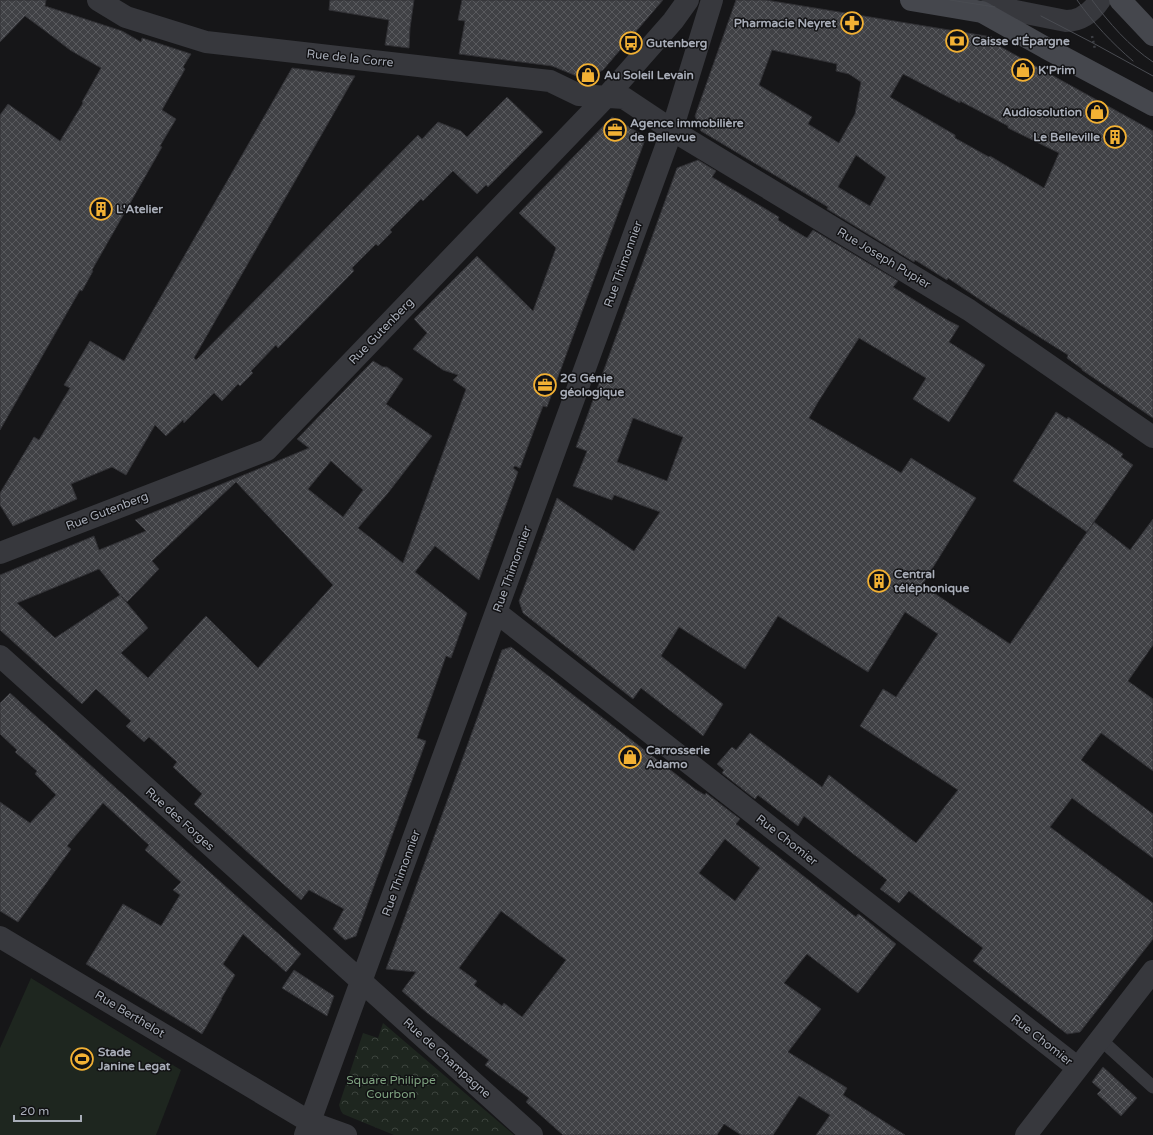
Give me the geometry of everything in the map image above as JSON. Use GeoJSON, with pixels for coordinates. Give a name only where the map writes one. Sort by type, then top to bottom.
{"type":"FeatureCollection","features":[{"type":"Feature","properties":{"kind":"main road"},"geometry":{"type":"LineString","coordinates":[[911,0],[980,7],[1046,48],[1153,105]]}},
{"type":"Feature","properties":{"kind":"main road"},"geometry":{"type":"LineString","coordinates":[[1120,0],[1153,35]]}},
{"type":"Feature","properties":{"kind":"street","name":"Rue de la Corre"},"geometry":{"type":"LineString","coordinates":[[98,0],[126,17],[206,42],[550,81],[578,95],[607,96]]}},
{"type":"Feature","properties":{"kind":"street","name":"Rue Gutenberg"},"geometry":{"type":"LineString","coordinates":[[0,553],[267,450],[607,96],[673,21],[688,0]]}},
{"type":"Feature","properties":{"kind":"street","name":"Rue Thimonnier"},"geometry":{"type":"LineString","coordinates":[[308,1128],[672,130],[712,0]]}},
{"type":"Feature","properties":{"kind":"street"},"geometry":{"type":"LineString","coordinates":[[980,7],[1066,21],[1078,20],[1087,14],[1100,0]]}},
{"type":"Feature","properties":{"kind":"street","name":"Rue Joseph Pupier"},"geometry":{"type":"LineString","coordinates":[[607,96],[624,98],[672,130],[969,310],[1153,437]]}},
{"type":"Feature","properties":{"kind":"street","name":"Rue Chomier"},"geometry":{"type":"LineString","coordinates":[[496,612],[1078,1068]]}},
{"type":"Feature","properties":{"kind":"street","name":"Rue des Forges"},"geometry":{"type":"LineString","coordinates":[[0,656],[361,982]]}},
{"type":"Feature","properties":{"kind":"street","name":"Rue Berthelot"},"geometry":{"type":"LineString","coordinates":[[0,936],[308,1128],[346,1135]]}},
{"type":"Feature","properties":{"kind":"street"},"geometry":{"type":"LineString","coordinates":[[1026,1135],[1153,971]]}},
{"type":"Feature","properties":{"kind":"street","name":"Rue de Champagne"},"geometry":{"type":"LineString","coordinates":[[361,982],[532,1135]]}},
{"type":"Feature","properties":{"kind":"lane"},"geometry":{"type":"LineString","coordinates":[[1100,1039],[1153,1087]]}},
{"type":"Feature","properties":{"kind":"green space","name":"Stade Janine Legat"},"geometry":{"type":"Polygon","coordinates":[[[31,978],[181,1070],[156,1135],[0,1135],[0,1048],[31,978]]]}},
{"type":"Feature","properties":{"kind":"green space","name":"Square Philippe Courbon"},"geometry":{"type":"Polygon","coordinates":[[[383,1023],[514,1135],[394,1135],[343,1114],[339,1105],[363,1033],[378,1038],[383,1023]]]}},
{"type":"Feature","properties":{"kind":"building"},"geometry":{"type":"Polygon","coordinates":[[[0,0],[46,0],[45,6],[122,31],[141,42],[142,38],[191,54],[183,67],[185,69],[162,110],[176,119],[160,146],[162,147],[92,270],[93,271],[82,291],[80,290],[0,430],[0,115],[8,104],[60,141],[83,103],[82,102],[101,68],[70,50],[25,16],[0,42],[0,0]]]}},
{"type":"Feature","properties":{"kind":"building"},"geometry":{"type":"Polygon","coordinates":[[[330,0],[414,0],[409,48],[385,45],[389,20],[329,10],[330,0]]]}},
{"type":"Feature","properties":{"kind":"building"},"geometry":{"type":"Polygon","coordinates":[[[462,0],[663,0],[603,70],[584,79],[552,66],[459,54],[465,21],[458,20],[462,0]]]}},
{"type":"Feature","properties":{"kind":"building"},"geometry":{"type":"Polygon","coordinates":[[[736,0],[766,0],[992,37],[990,41],[1153,131],[1153,418],[1082,370],[1067,358],[1068,355],[948,278],[947,280],[915,260],[914,262],[827,209],[828,207],[701,131],[695,116],[736,0]],[[772,50],[759,85],[812,117],[808,124],[839,143],[855,114],[861,82],[849,74],[836,71],[837,64],[772,50]],[[903,74],[890,97],[955,135],[955,138],[989,157],[990,156],[1044,188],[1059,153],[1008,128],[1008,126],[960,101],[960,103],[903,74]],[[856,155],[838,187],[870,206],[886,177],[856,155]]]}},
{"type":"Feature","properties":{"kind":"building"},"geometry":{"type":"Polygon","coordinates":[[[292,68],[355,76],[194,358],[196,360],[418,135],[422,139],[438,122],[461,131],[467,137],[507,97],[543,132],[488,187],[486,185],[477,194],[453,171],[423,201],[421,199],[390,230],[392,232],[378,246],[376,244],[352,268],[354,271],[278,348],[276,345],[251,371],[253,373],[240,386],[238,384],[222,401],[214,393],[184,423],[183,420],[166,436],[155,425],[126,475],[112,467],[71,484],[77,499],[13,526],[0,505],[0,493],[34,437],[39,440],[70,388],[64,385],[90,341],[124,361],[292,68]]]}},
{"type":"Feature","properties":{"kind":"building"},"geometry":{"type":"Polygon","coordinates":[[[612,117],[646,137],[547,407],[543,406],[520,468],[515,466],[513,468],[518,472],[479,580],[435,546],[415,572],[467,613],[451,658],[446,656],[417,738],[426,741],[356,936],[345,940],[333,929],[344,909],[309,890],[301,900],[194,804],[202,794],[173,767],[177,762],[149,737],[144,742],[126,726],[131,721],[96,689],[82,704],[0,630],[0,575],[94,536],[99,550],[146,531],[135,520],[309,448],[297,439],[373,361],[383,367],[387,367],[403,379],[386,404],[432,436],[388,493],[358,528],[403,563],[466,389],[453,380],[458,375],[443,370],[413,349],[427,333],[414,319],[477,256],[533,311],[556,248],[519,213],[612,117]],[[331,461],[308,489],[343,517],[363,490],[331,461]],[[236,482],[152,561],[159,569],[127,602],[121,596],[148,628],[121,653],[148,678],[206,616],[258,668],[333,585],[236,482]],[[99,569],[17,603],[55,638],[120,595],[99,569]]]}},
{"type":"Feature","properties":{"kind":"building"},"geometry":{"type":"Polygon","coordinates":[[[698,160],[716,171],[712,177],[779,217],[778,220],[792,229],[807,238],[813,230],[898,281],[893,287],[959,326],[949,342],[985,365],[949,422],[913,399],[926,378],[859,338],[809,418],[901,473],[911,458],[976,498],[922,585],[1010,644],[1094,522],[1130,550],[1153,519],[1153,645],[1128,681],[1153,699],[1153,771],[1101,733],[1081,760],[1153,814],[1153,858],[1072,798],[1050,827],[1153,903],[1153,939],[1080,1032],[1067,1034],[973,961],[983,948],[909,891],[899,903],[880,889],[887,880],[804,816],[798,826],[758,795],[755,799],[722,773],[724,770],[717,764],[732,747],[736,750],[750,733],[822,787],[829,775],[916,843],[958,790],[860,726],[883,689],[896,697],[938,634],[905,612],[868,672],[778,616],[745,669],[679,627],[661,656],[723,704],[703,736],[641,688],[633,699],[523,613],[519,601],[557,498],[634,551],[660,512],[614,495],[612,500],[573,486],[587,451],[576,447],[677,168],[698,160]],[[633,418],[617,462],[667,481],[683,437],[633,418]]]}},
{"type":"Feature","properties":{"kind":"building"},"geometry":{"type":"Polygon","coordinates":[[[1056,412],[1067,419],[1068,417],[1123,454],[1121,457],[1133,465],[1087,532],[1013,481],[1056,412]]]}},
{"type":"Feature","properties":{"kind":"building"},"geometry":{"type":"Polygon","coordinates":[[[511,647],[695,789],[705,795],[706,793],[740,819],[736,824],[856,917],[858,914],[860,915],[896,944],[858,993],[807,954],[784,983],[821,1009],[788,1052],[847,1088],[843,1095],[905,1135],[816,1135],[830,1115],[799,1096],[773,1135],[741,1135],[724,1124],[717,1135],[563,1135],[526,1102],[529,1098],[485,1065],[489,1060],[426,1012],[402,991],[416,972],[386,969],[502,650],[511,647]],[[725,839],[699,873],[735,901],[760,868],[725,839]],[[501,911],[459,968],[477,981],[474,985],[502,1006],[504,1003],[522,1017],[566,960],[501,911]]]}},
{"type":"Feature","properties":{"kind":"building"},"geometry":{"type":"Polygon","coordinates":[[[10,693],[301,954],[286,972],[243,934],[223,964],[235,975],[202,1034],[86,964],[123,904],[161,926],[180,895],[173,890],[181,882],[145,850],[149,845],[103,803],[67,846],[71,849],[18,922],[0,911],[0,802],[30,823],[56,795],[35,774],[37,771],[15,752],[17,750],[0,734],[0,703],[10,693]]]}},
{"type":"Feature","properties":{"kind":"building"},"geometry":{"type":"Polygon","coordinates":[[[294,970],[334,996],[327,1016],[282,988],[294,970]]]}},
{"type":"Feature","properties":{"kind":"building"},"geometry":{"type":"Polygon","coordinates":[[[1103,1067],[1137,1098],[1121,1116],[1097,1094],[1101,1090],[1092,1082],[1103,1067]]]}},
{"type":"Feature","properties":{"kind":"tram line"},"geometry":{"type":"LineString","coordinates":[[950,0],[995,7]]}},
{"type":"Feature","properties":{"kind":"tram line"},"geometry":{"type":"LineString","coordinates":[[1077,0],[1103,32],[1133,61]]}},
{"type":"Feature","properties":{"kind":"tram line"},"geometry":{"type":"LineString","coordinates":[[1092,0],[1120,34],[1144,56],[1153,62]]}},
{"type":"Feature","properties":{"kind":"tram line"},"geometry":{"type":"LineString","coordinates":[[1041,16],[1153,76]]}},
{"type":"Feature","properties":{"kind":"place","name":"Pharmacie Neyret"},"geometry":{"type":"Point","coordinates":[852,23]}},
{"type":"Feature","properties":{"kind":"place","name":"Caisse d'Épargne"},"geometry":{"type":"Point","coordinates":[957,41]}},
{"type":"Feature","properties":{"kind":"place","name":"Gutenberg"},"geometry":{"type":"Point","coordinates":[631,43]}},
{"type":"Feature","properties":{"kind":"place","name":"K'Prim"},"geometry":{"type":"Point","coordinates":[1023,70]}},
{"type":"Feature","properties":{"kind":"place","name":"Au Soleil Levain"},"geometry":{"type":"Point","coordinates":[588,75]}},
{"type":"Feature","properties":{"kind":"place","name":"Audiosolution"},"geometry":{"type":"Point","coordinates":[1097,112]}},
{"type":"Feature","properties":{"kind":"place","name":"Agence immobilière de Bellevue"},"geometry":{"type":"Point","coordinates":[615,130]}},
{"type":"Feature","properties":{"kind":"place","name":"Le Belleville"},"geometry":{"type":"Point","coordinates":[1115,137]}},
{"type":"Feature","properties":{"kind":"place","name":"L'Atelier"},"geometry":{"type":"Point","coordinates":[101,209]}},
{"type":"Feature","properties":{"kind":"place","name":"2G Génie géologique"},"geometry":{"type":"Point","coordinates":[545,385]}},
{"type":"Feature","properties":{"kind":"place","name":"Central téléphonique"},"geometry":{"type":"Point","coordinates":[879,581]}},
{"type":"Feature","properties":{"kind":"place","name":"Carrosserie Adamo"},"geometry":{"type":"Point","coordinates":[630,757]}},
{"type":"Feature","properties":{"kind":"place","name":"Stade Janine Legat"},"geometry":{"type":"Point","coordinates":[82,1059]}}]}
